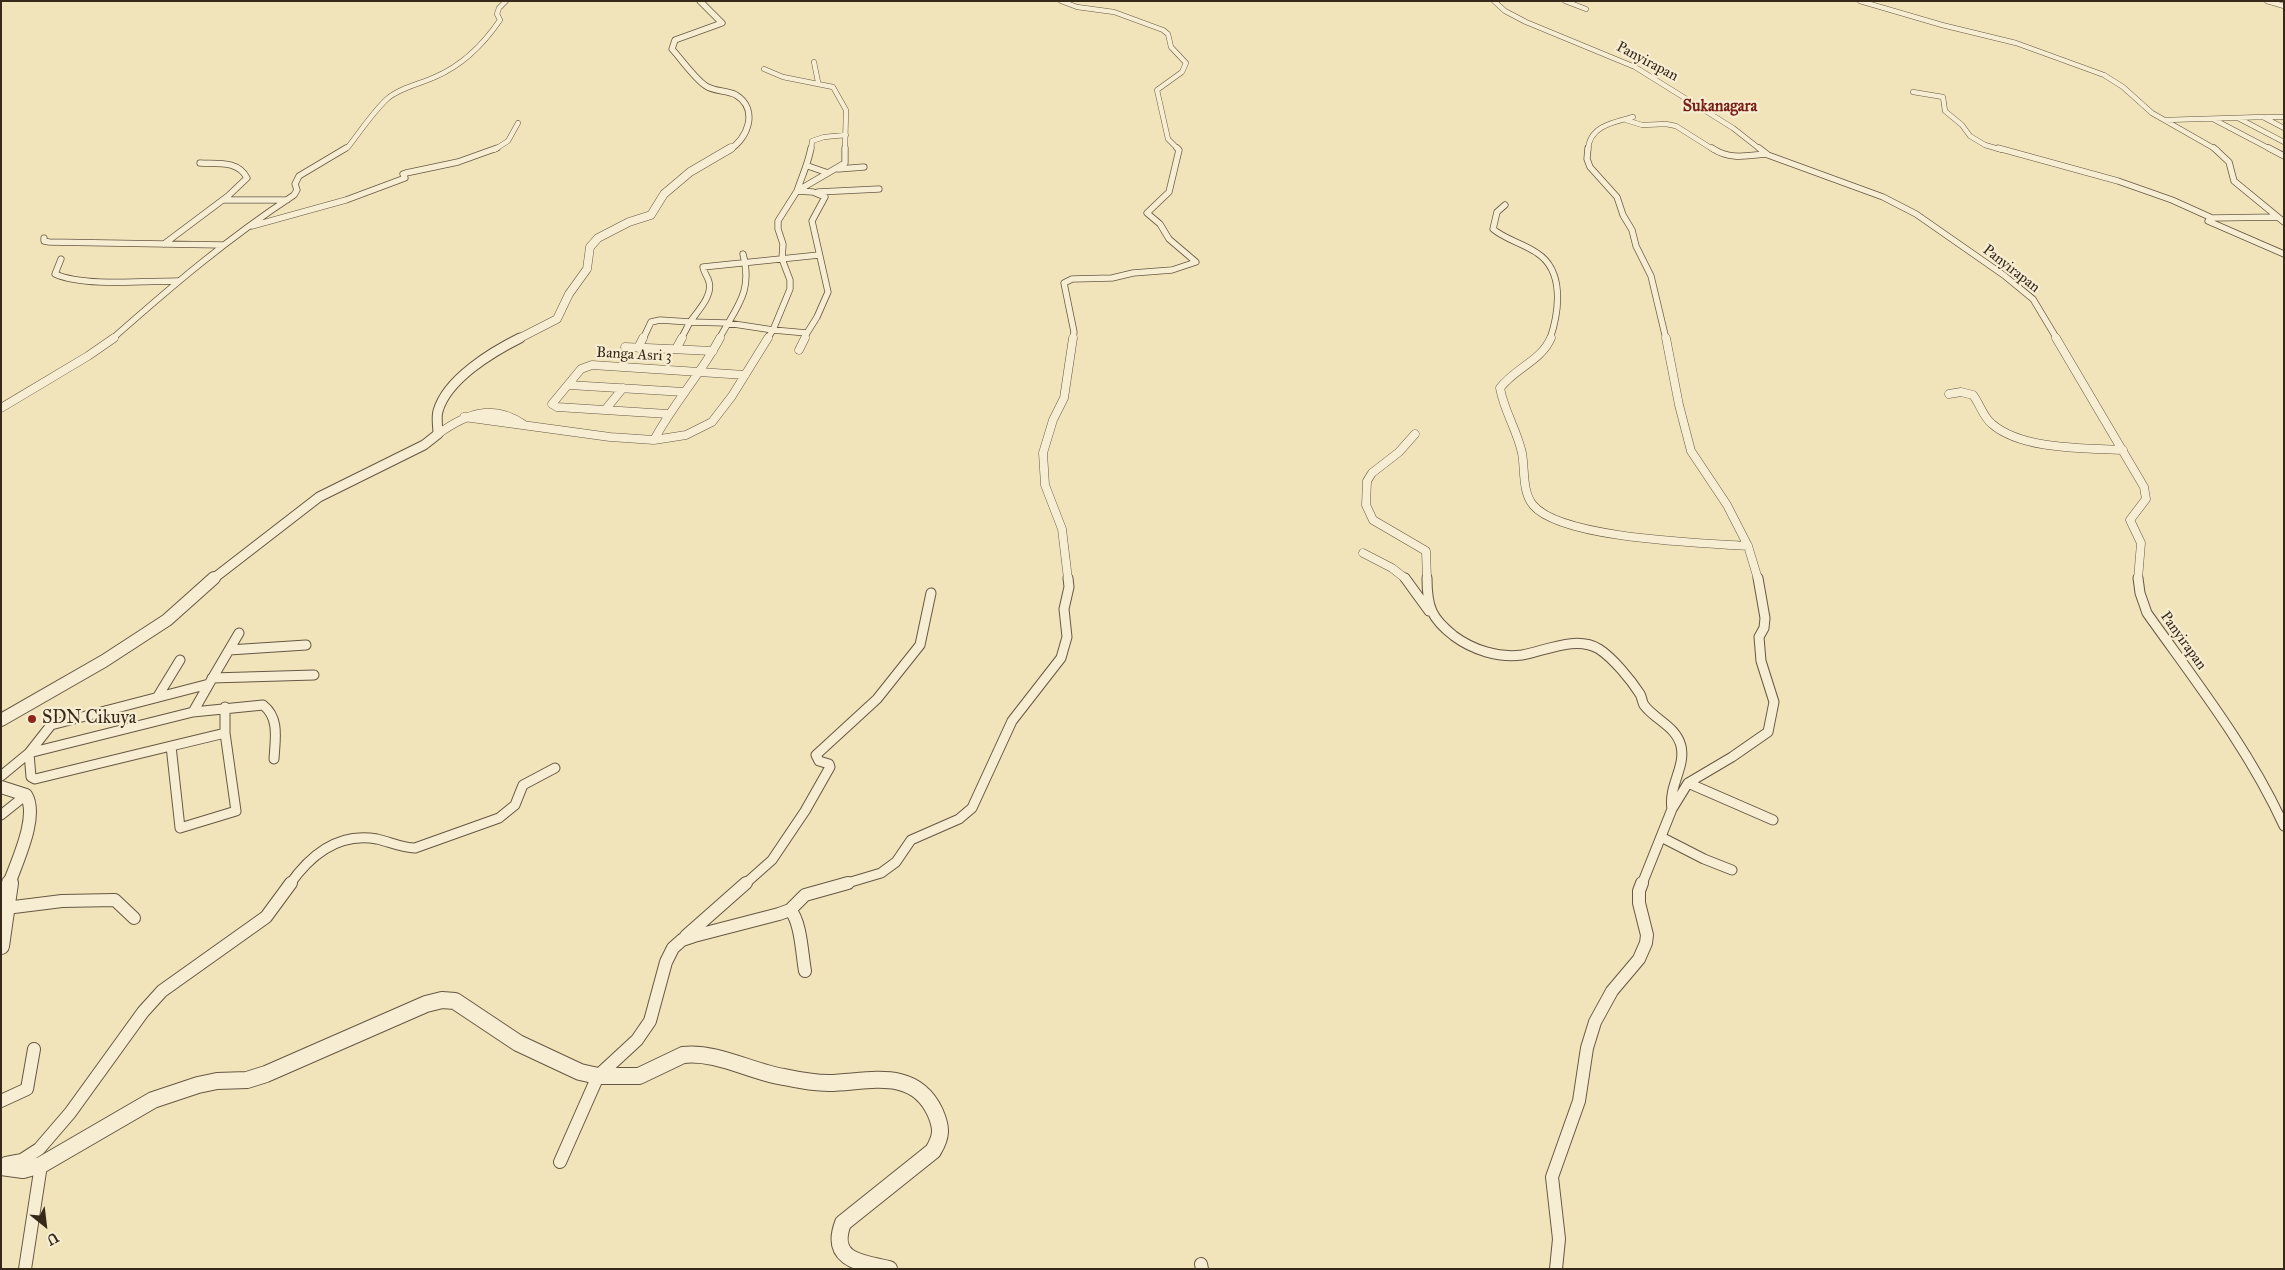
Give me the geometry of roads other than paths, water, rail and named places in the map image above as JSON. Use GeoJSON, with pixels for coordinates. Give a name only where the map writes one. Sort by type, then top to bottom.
{"type":"FeatureCollection","features":[{"type":"Feature","properties":{"kind":"street"},"geometry":{"type":"LineString","coordinates":[[1,408],[88,356],[112,339],[223,244],[288,200],[297,190],[295,184],[299,176],[348,147],[387,99],[461,64],[485,42],[499,20],[497,14],[499,8],[506,1]]}},
{"type":"Feature","properties":{"kind":"street"},"geometry":{"type":"LineString","coordinates":[[438,434],[437,413],[451,387],[473,368],[506,345],[557,319],[569,294],[587,269],[590,247],[598,238],[624,224],[651,215],[664,194],[690,172],[734,147],[743,139],[749,125],[747,109],[740,98],[734,94],[705,86],[672,49],[675,40],[722,23],[700,1]]}},
{"type":"Feature","properties":{"kind":"street"},"geometry":{"type":"LineString","coordinates":[[682,940],[772,917],[790,910],[806,895],[881,873],[896,862],[911,840],[958,819],[968,812],[1012,720],[1062,656],[1067,637],[1064,609],[1069,587],[1067,561],[1062,529],[1045,485],[1043,453],[1053,420],[1064,398],[1074,332],[1064,283],[1072,279],[1112,278],[1133,273],[1172,270],[1196,262],[1170,239],[1160,224],[1147,212],[1169,192],[1178,150],[1168,139],[1157,90],[1180,74],[1186,66],[1186,62],[1171,47],[1168,34],[1163,30],[1114,12],[1077,7],[1060,1]]}},
{"type":"Feature","properties":{"kind":"street","name":"Panyirapan"},"geometry":{"type":"LineString","coordinates":[[1494,1],[1505,11],[1526,22],[1635,66],[1737,131],[1766,154],[1883,197],[1916,214],[2030,295],[2140,479],[2147,497],[2145,502],[2134,511],[2130,520],[2141,544],[2138,576],[2140,593],[2147,613],[2204,691],[2245,752],[2269,793],[2284,826]]}},
{"type":"Feature","properties":{"kind":"street"},"geometry":{"type":"LineString","coordinates":[[1565,1],[1586,9]]}},
{"type":"Feature","properties":{"kind":"street"},"geometry":{"type":"LineString","coordinates":[[1860,1],[1916,16],[1942,26],[2016,43],[2094,70],[2123,87],[2143,107],[2162,120],[2219,151],[2230,162],[2234,181],[2238,186],[2284,222]]}},
{"type":"Feature","properties":{"kind":"street"},"geometry":{"type":"LineString","coordinates":[[2266,1],[2284,5]]}},
{"type":"Feature","properties":{"kind":"street"},"geometry":{"type":"LineString","coordinates":[[2272,1],[2284,5]]}},
{"type":"Feature","properties":{"kind":"street"},"geometry":{"type":"LineString","coordinates":[[814,62],[818,82]]}},
{"type":"Feature","properties":{"kind":"street"},"geometry":{"type":"LineString","coordinates":[[764,69],[795,80],[818,82],[820,85],[833,87],[846,110],[845,163],[797,191]]}},
{"type":"Feature","properties":{"kind":"street"},"geometry":{"type":"LineString","coordinates":[[1913,92],[1943,97],[1945,111],[1962,125],[1970,136],[1980,143],[2118,181],[2172,200],[2209,221],[2284,254]]}},
{"type":"Feature","properties":{"kind":"street"},"geometry":{"type":"LineString","coordinates":[[1556,1269],[1560,1239],[1552,1177],[1579,1101],[1588,1048],[1595,1022],[1612,991],[1639,959],[1646,943],[1647,935],[1638,903],[1639,891],[1672,809],[1688,783],[1763,738],[1768,732],[1774,711],[1773,695],[1760,661],[1759,637],[1764,628],[1765,618],[1756,568],[1748,546],[1727,506],[1692,451],[1683,421],[1658,300],[1651,276],[1636,246],[1632,230],[1623,215],[1617,197],[1593,170],[1587,159],[1588,143],[1602,125],[1633,117]]}},
{"type":"Feature","properties":{"kind":"street"},"geometry":{"type":"LineString","coordinates":[[2263,117],[2284,128]]}},
{"type":"Feature","properties":{"kind":"street"},"geometry":{"type":"LineString","coordinates":[[2162,120],[2284,117]]}},
{"type":"Feature","properties":{"kind":"street"},"geometry":{"type":"LineString","coordinates":[[2238,118],[2282,140]]}},
{"type":"Feature","properties":{"kind":"street"},"geometry":{"type":"LineString","coordinates":[[2213,119],[2284,156]]}},
{"type":"Feature","properties":{"kind":"street"},"geometry":{"type":"LineString","coordinates":[[1623,120],[1642,124],[1676,126],[1722,154],[1738,157],[1766,154]]}},
{"type":"Feature","properties":{"kind":"street"},"geometry":{"type":"LineString","coordinates":[[245,228],[346,200],[405,178],[403,174],[406,173],[433,168],[493,150],[508,142],[518,123]]}},
{"type":"Feature","properties":{"kind":"street"},"geometry":{"type":"LineString","coordinates":[[1,720],[104,661],[167,620],[186,606],[218,574],[319,497],[424,446],[464,417],[584,434],[654,440],[686,435],[712,422],[745,375],[773,330],[790,289],[790,280],[782,259],[783,244],[778,229],[778,221],[797,191],[802,174],[808,166],[812,141],[824,137],[846,135]]}},
{"type":"Feature","properties":{"kind":"street"},"geometry":{"type":"LineString","coordinates":[[2252,140],[2282,140]]}},
{"type":"Feature","properties":{"kind":"street"},"geometry":{"type":"LineString","coordinates":[[164,244],[179,229],[238,188],[247,178],[240,166],[200,163]]}},
{"type":"Feature","properties":{"kind":"street"},"geometry":{"type":"LineString","coordinates":[[808,166],[828,173]]}},
{"type":"Feature","properties":{"kind":"street"},"geometry":{"type":"LineString","coordinates":[[837,169],[864,167]]}},
{"type":"Feature","properties":{"kind":"street"},"geometry":{"type":"LineString","coordinates":[[797,191],[878,189]]}},
{"type":"Feature","properties":{"kind":"street"},"geometry":{"type":"LineString","coordinates":[[798,350],[817,317],[828,292],[812,221],[825,197],[813,192]]}},
{"type":"Feature","properties":{"kind":"street"},"geometry":{"type":"LineString","coordinates":[[222,200],[288,200]]}},
{"type":"Feature","properties":{"kind":"street"},"geometry":{"type":"LineString","coordinates":[[1505,204],[1497,212],[1493,230],[1544,258],[1557,283],[1557,305],[1552,334],[1546,348],[1531,363],[1504,381],[1500,388],[1521,446],[1529,496],[1533,506],[1552,519],[1567,525],[1657,540],[1748,546]]}},
{"type":"Feature","properties":{"kind":"street"},"geometry":{"type":"LineString","coordinates":[[2196,212],[2217,219],[2244,216],[2277,217]]}},
{"type":"Feature","properties":{"kind":"street"},"geometry":{"type":"LineString","coordinates":[[44,238],[44,241],[49,242],[223,244]]}},
{"type":"Feature","properties":{"kind":"street"},"geometry":{"type":"LineString","coordinates":[[654,440],[668,414],[713,351],[746,288],[746,262],[743,254]]}},
{"type":"Feature","properties":{"kind":"street"},"geometry":{"type":"LineString","coordinates":[[676,349],[708,293],[710,284],[703,267],[819,255]]}},
{"type":"Feature","properties":{"kind":"street"},"geometry":{"type":"LineString","coordinates":[[61,259],[55,274],[63,278],[96,281],[178,281]]}},
{"type":"Feature","properties":{"kind":"street"},"geometry":{"type":"LineString","coordinates":[[638,348],[651,322],[660,320],[727,323],[807,333]]}},
{"type":"Feature","properties":{"kind":"street"},"geometry":{"type":"LineString","coordinates":[[625,347],[713,351]]}},
{"type":"Feature","properties":{"kind":"street","name":"Banga Asri 3"},"geometry":{"type":"LineString","coordinates":[[668,414],[553,405],[553,402],[581,369],[592,365],[745,375]]}},
{"type":"Feature","properties":{"kind":"street"},"geometry":{"type":"LineString","coordinates":[[569,385],[684,392]]}},
{"type":"Feature","properties":{"kind":"street"},"geometry":{"type":"LineString","coordinates":[[605,410],[623,388]]}},
{"type":"Feature","properties":{"kind":"street"},"geometry":{"type":"LineString","coordinates":[[1949,394],[1961,392],[1973,395],[1992,424],[2013,436],[2044,444],[2123,450]]}},
{"type":"Feature","properties":{"kind":"street"},"geometry":{"type":"LineString","coordinates":[[1415,434],[1399,452],[1372,473],[1365,488],[1366,505],[1373,520],[1426,551],[1426,591],[1432,615]]}},
{"type":"Feature","properties":{"kind":"street"},"geometry":{"type":"LineString","coordinates":[[1363,554],[1404,576],[1432,615],[1458,640],[1481,651],[1520,655],[1571,644],[1583,644],[1599,649],[1631,681],[1643,704],[1669,726],[1679,740],[1682,762],[1670,797],[1672,809]]}},
{"type":"Feature","properties":{"kind":"street"},"geometry":{"type":"LineString","coordinates":[[560,1162],[598,1076],[637,1040],[650,1021],[666,962],[674,948],[772,860],[805,811],[830,768],[829,764],[819,760],[816,755],[880,696],[920,645],[931,593]]}},
{"type":"Feature","properties":{"kind":"street"},"geometry":{"type":"LineString","coordinates":[[193,712],[239,633]]}},
{"type":"Feature","properties":{"kind":"street"},"geometry":{"type":"LineString","coordinates":[[229,650],[306,645]]}},
{"type":"Feature","properties":{"kind":"street"},"geometry":{"type":"LineString","coordinates":[[158,696],[180,660]]}},
{"type":"Feature","properties":{"kind":"street"},"geometry":{"type":"LineString","coordinates":[[1,776],[29,753],[51,725],[56,723],[210,681],[314,675]]}},
{"type":"Feature","properties":{"kind":"street"},"geometry":{"type":"LineString","coordinates":[[29,753],[193,712],[225,707],[263,705],[269,708],[275,719],[274,759]]}},
{"type":"Feature","properties":{"kind":"street"},"geometry":{"type":"LineString","coordinates":[[171,746],[180,828],[236,811],[226,733],[225,707]]}},
{"type":"Feature","properties":{"kind":"street"},"geometry":{"type":"LineString","coordinates":[[29,753],[31,777],[35,779],[226,733]]}},
{"type":"Feature","properties":{"kind":"street"},"geometry":{"type":"LineString","coordinates":[[1,1164],[22,1160],[39,1149],[70,1113],[150,1005],[172,982],[266,917],[294,878],[312,857],[333,843],[365,837],[392,842],[406,848],[416,848],[489,823],[516,805],[523,785],[555,768]]}},
{"type":"Feature","properties":{"kind":"street"},"geometry":{"type":"LineString","coordinates":[[1688,783],[1773,820]]}},
{"type":"Feature","properties":{"kind":"street"},"geometry":{"type":"LineString","coordinates":[[1,787],[26,795],[32,803],[30,822],[9,885],[1,946]]}},
{"type":"Feature","properties":{"kind":"street"},"geometry":{"type":"LineString","coordinates":[[1,815],[26,795]]}},
{"type":"Feature","properties":{"kind":"street"},"geometry":{"type":"LineString","coordinates":[[1661,837],[1704,860],[1732,870]]}},
{"type":"Feature","properties":{"kind":"street"},"geometry":{"type":"LineString","coordinates":[[6,908],[62,901],[115,900],[134,918]]}},
{"type":"Feature","properties":{"kind":"street"},"geometry":{"type":"LineString","coordinates":[[790,910],[797,923],[804,971]]}},
{"type":"Feature","properties":{"kind":"street"},"geometry":{"type":"LineString","coordinates":[[1,1167],[23,1170],[42,1165],[153,1100],[198,1085],[217,1081],[247,1080],[266,1074],[426,1004],[442,1000],[455,1001],[518,1043],[580,1072],[598,1076],[639,1076],[683,1055],[691,1054],[781,1076],[827,1083],[891,1080],[905,1082],[917,1088],[933,1108],[939,1121],[942,1132],[940,1139],[933,1151],[892,1181],[843,1223],[838,1231],[841,1250],[848,1258],[862,1264],[889,1269]]}},
{"type":"Feature","properties":{"kind":"street"},"geometry":{"type":"LineString","coordinates":[[1,1101],[27,1089],[34,1049]]}},
{"type":"Feature","properties":{"kind":"street"},"geometry":{"type":"LineString","coordinates":[[25,1269],[42,1165]]}},
{"type":"Feature","properties":{"kind":"place","name":"SDN Cikuya"},"geometry":{"type":"Point","coordinates":[32,719]}},
{"type":"Feature","properties":{"kind":"district","name":"Sukanagara"},"geometry":{"type":"Point","coordinates":[1720,107]}}]}
